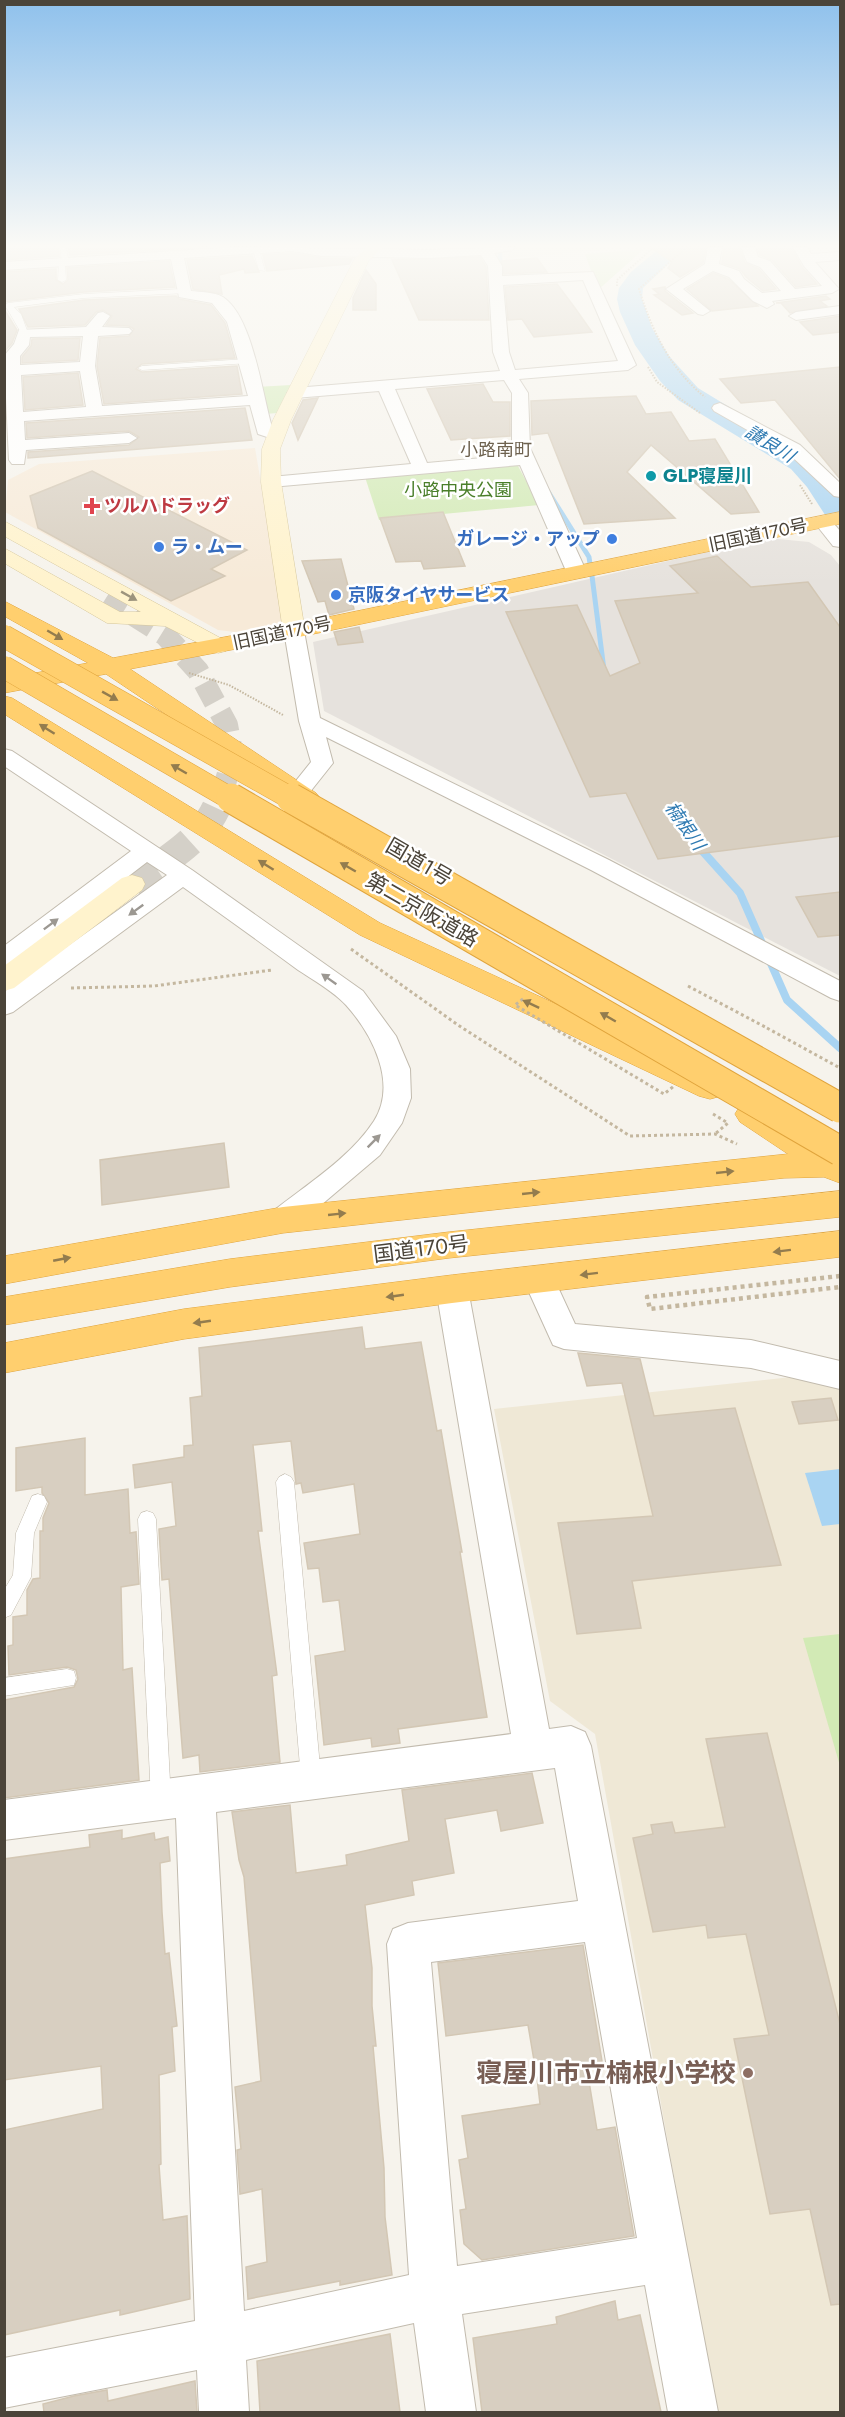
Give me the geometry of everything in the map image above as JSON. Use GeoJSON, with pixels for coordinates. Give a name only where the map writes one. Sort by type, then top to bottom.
{"type":"FeatureCollection","features":[{"type":"Feature","properties":{"kind":"highway","name":"旧国道170号"},"geometry":{"type":"LineString","coordinates":[[4,686],[294,631],[380,611],[831,520]]}},
{"type":"Feature","properties":{"kind":"highway","name":"国道1号"},"geometry":{"type":"LineString","coordinates":[[4,606],[110,666],[298,792],[840,1107]]}},
{"type":"Feature","properties":{"kind":"highway","name":"第二京阪道路"},"geometry":{"type":"LineString","coordinates":[[4,636],[840,1107]]}},
{"type":"Feature","properties":{"kind":"highway","name":"第二京阪道路"},"geometry":{"type":"LineString","coordinates":[[4,667],[838,1162]]}},
{"type":"Feature","properties":{"kind":"highway"},"geometry":{"type":"LineString","coordinates":[[4,703],[370,929],[714,1090],[838,1162]]}},
{"type":"Feature","properties":{"kind":"highway"},"geometry":{"type":"LineString","coordinates":[[4,1270],[283,1220],[838,1162]]}},
{"type":"Feature","properties":{"kind":"highway","name":"国道170号"},"geometry":{"type":"LineString","coordinates":[[4,1311],[230,1273],[840,1203]]}},
{"type":"Feature","properties":{"kind":"highway"},"geometry":{"type":"LineString","coordinates":[[4,1358],[184,1324],[452,1289],[840,1244]]}},
{"type":"Feature","properties":{"kind":"street"},"geometry":{"type":"LineString","coordinates":[[11,360],[9,378],[16,417],[18,453],[131,445],[132,409]]}},
{"type":"Feature","properties":{"kind":"street"},"geometry":{"type":"LineString","coordinates":[[88,360],[94,412]]}},
{"type":"Feature","properties":{"kind":"street"},"geometry":{"type":"LineString","coordinates":[[298,792],[322,763],[310,721],[294,631],[272,482],[271,449],[295,393],[313,360]]}},
{"type":"Feature","properties":{"kind":"street"},"geometry":{"type":"LineString","coordinates":[[505,360],[509,375],[520,393],[518,427],[521,448],[577,573]]}},
{"type":"Feature","properties":{"kind":"street"},"geometry":{"type":"LineString","coordinates":[[295,393],[628,365],[626,360]]}},
{"type":"Feature","properties":{"kind":"street"},"geometry":{"type":"LineString","coordinates":[[246,361],[264,430],[276,435]]}},
{"type":"Feature","properties":{"kind":"street"},"geometry":{"type":"LineString","coordinates":[[9,378],[87,366]]}},
{"type":"Feature","properties":{"kind":"street"},"geometry":{"type":"LineString","coordinates":[[385,385],[421,468]]}},
{"type":"Feature","properties":{"kind":"street"},"geometry":{"type":"LineString","coordinates":[[16,417],[255,400]]}},
{"type":"Feature","properties":{"kind":"street"},"geometry":{"type":"LineString","coordinates":[[714,413],[794,449],[840,492]]}},
{"type":"Feature","properties":{"kind":"street"},"geometry":{"type":"LineString","coordinates":[[272,482],[526,459]]}},
{"type":"Feature","properties":{"kind":"street"},"geometry":{"type":"LineString","coordinates":[[831,520],[840,542]]}},
{"type":"Feature","properties":{"kind":"street"},"geometry":{"type":"LineString","coordinates":[[4,527],[218,646]]}},
{"type":"Feature","properties":{"kind":"street"},"geometry":{"type":"LineString","coordinates":[[4,541],[106,598]]}},
{"type":"Feature","properties":{"kind":"street"},"geometry":{"type":"LineString","coordinates":[[4,554],[115,618],[171,619]]}},
{"type":"Feature","properties":{"kind":"street"},"geometry":{"type":"LineString","coordinates":[[310,721],[600,865],[840,992]]}},
{"type":"Feature","properties":{"kind":"street"},"geometry":{"type":"LineString","coordinates":[[4,756],[183,875],[354,997],[376,1023],[394,1055],[399,1082],[396,1108],[384,1131],[358,1157],[283,1220]]}},
{"type":"Feature","properties":{"kind":"street"},"geometry":{"type":"LineString","coordinates":[[4,959],[146,851]]}},
{"type":"Feature","properties":{"kind":"street"},"geometry":{"type":"LineString","coordinates":[[15,985],[183,875]]}},
{"type":"Feature","properties":{"kind":"street"},"geometry":{"type":"LineString","coordinates":[[4,1006],[15,985],[132,884]]}},
{"type":"Feature","properties":{"kind":"street"},"geometry":{"type":"LineString","coordinates":[[539,1280],[564,1336],[751,1354],[840,1375]]}},
{"type":"Feature","properties":{"kind":"street"},"geometry":{"type":"LineString","coordinates":[[452,1289],[534,1752]]}},
{"type":"Feature","properties":{"kind":"street"},"geometry":{"type":"LineString","coordinates":[[4,1820],[572,1746],[693,2412]]}},
{"type":"Feature","properties":{"kind":"street"},"geometry":{"type":"LineString","coordinates":[[178,1798],[224,2412]]}},
{"type":"Feature","properties":{"kind":"street"},"geometry":{"type":"LineString","coordinates":[[451,2412],[435,2294],[408,1944],[602,1919]]}},
{"type":"Feature","properties":{"kind":"street"},"geometry":{"type":"LineString","coordinates":[[4,2383],[220,2341],[435,2294],[664,2258]]}},
{"type":"Feature","properties":{"kind":"lane"},"geometry":{"type":"LineString","coordinates":[[142,368],[246,361]]}},
{"type":"Feature","properties":{"kind":"lane"},"geometry":{"type":"LineString","coordinates":[[285,1482],[311,1781]]}},
{"type":"Feature","properties":{"kind":"lane"},"geometry":{"type":"LineString","coordinates":[[4,1609],[22,1577],[25,1533],[38,1502]]}},
{"type":"Feature","properties":{"kind":"lane"},"geometry":{"type":"LineString","coordinates":[[147,1519],[178,1798]]}},
{"type":"Feature","properties":{"kind":"lane"},"geometry":{"type":"LineString","coordinates":[[4,1687],[67,1678]]}},
{"type":"Feature","properties":{"kind":"path"},"geometry":{"type":"LineString","coordinates":[[672,360],[687,384],[714,413]]}},
{"type":"Feature","properties":{"kind":"path"},"geometry":{"type":"LineString","coordinates":[[645,363],[657,382],[680,401],[714,413]]}},
{"type":"Feature","properties":{"kind":"path"},"geometry":{"type":"LineString","coordinates":[[795,477],[831,520]]}},
{"type":"Feature","properties":{"kind":"path"},"geometry":{"type":"LineString","coordinates":[[15,985],[154,986],[309,965]]}},
{"type":"Feature","properties":{"kind":"path"},"geometry":{"type":"LineString","coordinates":[[767,1028],[840,1068]]}},
{"type":"Feature","properties":{"kind":"path"},"geometry":{"type":"LineString","coordinates":[[840,1276],[647,1297],[650,1309],[840,1287]]}},
{"type":"Feature","properties":{"kind":"shaded area"},"geometry":{"type":"Polygon","coordinates":[[[255,448],[284,618],[278,624],[235,632],[218,630],[5,512],[8,480],[39,464],[255,448]]]}},
{"type":"Feature","properties":{"kind":"shaded area"},"geometry":{"type":"Polygon","coordinates":[[[768,538],[809,542],[831,555],[840,566],[840,976],[324,711],[313,642],[768,538]]]}},
{"type":"Feature","properties":{"kind":"shaded area","name":"寝屋川市立楠根小学校"},"geometry":{"type":"Polygon","coordinates":[[[810,1375],[840,1385],[840,2412],[716,2412],[595,1734],[550,1701],[494,1409],[810,1375]]]}},
{"type":"Feature","properties":{"kind":"green space"},"geometry":{"type":"Polygon","coordinates":[[[291,385],[278,413],[264,414],[256,387],[291,385]]]}},
{"type":"Feature","properties":{"kind":"green space","name":"小路中央公園"},"geometry":{"type":"Polygon","coordinates":[[[508,463],[518,466],[539,505],[379,520],[365,477],[508,463]]]}},
{"type":"Feature","properties":{"kind":"green space"},"geometry":{"type":"Polygon","coordinates":[[[840,1634],[840,1766],[803,1638],[840,1634]]]}},
{"type":"Feature","properties":{"kind":"water"},"geometry":{"type":"Polygon","coordinates":[[[840,1469],[840,1524],[822,1526],[805,1473],[840,1469]]]}},
{"type":"Feature","properties":{"kind":"building"},"geometry":{"type":"Polygon","coordinates":[[[22,360],[78,360],[78,360],[22,363],[22,360]]]}},
{"type":"Feature","properties":{"kind":"building"},"geometry":{"type":"Polygon","coordinates":[[[98,360],[207,360],[142,364],[136,369],[142,372],[237,366],[242,394],[104,404],[98,360]]]}},
{"type":"Feature","properties":{"kind":"building"},"geometry":{"type":"Polygon","coordinates":[[[840,367],[840,479],[775,400],[741,403],[720,379],[840,367]]]}},
{"type":"Feature","properties":{"kind":"building"},"geometry":{"type":"Polygon","coordinates":[[[78,373],[83,405],[25,410],[23,377],[78,373]]]}},
{"type":"Feature","properties":{"kind":"building"},"geometry":{"type":"Polygon","coordinates":[[[483,384],[493,402],[510,402],[510,436],[451,440],[427,389],[483,384]]]}},
{"type":"Feature","properties":{"kind":"building","name":"GLP寝屋川"},"geometry":{"type":"Polygon","coordinates":[[[636,396],[646,414],[671,412],[689,441],[715,439],[759,512],[731,514],[651,445],[627,472],[675,518],[584,524],[548,433],[532,435],[531,401],[636,396]]]}},
{"type":"Feature","properties":{"kind":"building"},"geometry":{"type":"Polygon","coordinates":[[[318,398],[298,440],[292,423],[303,400],[318,398]]]}},
{"type":"Feature","properties":{"kind":"building"},"geometry":{"type":"Polygon","coordinates":[[[245,408],[252,440],[28,458],[28,452],[129,445],[139,437],[129,431],[27,438],[26,423],[245,408]]]}},
{"type":"Feature","properties":{"kind":"building"},"geometry":{"type":"Polygon","coordinates":[[[92,471],[247,550],[211,569],[225,576],[171,601],[38,528],[30,496],[92,471]]]}},
{"type":"Feature","properties":{"kind":"building"},"geometry":{"type":"Polygon","coordinates":[[[443,512],[465,566],[424,569],[421,561],[396,562],[380,518],[443,512]]]}},
{"type":"Feature","properties":{"kind":"building"},"geometry":{"type":"Polygon","coordinates":[[[717,556],[751,587],[808,582],[840,627],[840,836],[658,859],[626,793],[590,797],[506,612],[577,605],[610,676],[640,663],[615,601],[698,593],[670,566],[717,556]]]}},
{"type":"Feature","properties":{"kind":"building"},"geometry":{"type":"Polygon","coordinates":[[[341,559],[354,609],[329,615],[325,601],[318,602],[302,561],[341,559]]]}},
{"type":"Feature","properties":{"kind":"building"},"geometry":{"type":"Polygon","coordinates":[[[359,627],[363,642],[338,645],[334,632],[359,627]]]}},
{"type":"Feature","properties":{"kind":"building"},"geometry":{"type":"Polygon","coordinates":[[[840,892],[840,935],[818,937],[796,897],[840,892]]]}},
{"type":"Feature","properties":{"kind":"building"},"geometry":{"type":"Polygon","coordinates":[[[224,1143],[229,1187],[102,1205],[100,1160],[224,1143]]]}},
{"type":"Feature","properties":{"kind":"building"},"geometry":{"type":"Polygon","coordinates":[[[362,1327],[365,1349],[421,1342],[437,1431],[441,1430],[487,1717],[398,1729],[400,1743],[372,1747],[371,1738],[324,1745],[315,1656],[345,1651],[339,1600],[323,1602],[319,1568],[308,1569],[304,1543],[360,1534],[354,1484],[303,1493],[301,1483],[296,1484],[291,1441],[253,1445],[262,1531],[258,1531],[277,1675],[272,1676],[280,1762],[200,1772],[199,1755],[183,1758],[169,1579],[162,1580],[159,1529],[176,1526],[172,1482],[135,1488],[133,1465],[184,1457],[184,1446],[193,1445],[190,1398],[202,1396],[199,1348],[362,1327]]]}},
{"type":"Feature","properties":{"kind":"building"},"geometry":{"type":"Polygon","coordinates":[[[578,1353],[640,1359],[654,1416],[735,1408],[781,1565],[632,1581],[641,1628],[577,1634],[558,1523],[653,1516],[622,1383],[587,1386],[578,1353]]]}},
{"type":"Feature","properties":{"kind":"building"},"geometry":{"type":"Polygon","coordinates":[[[831,1398],[838,1420],[799,1424],[792,1402],[831,1398]]]}},
{"type":"Feature","properties":{"kind":"building"},"geometry":{"type":"Polygon","coordinates":[[[85,1438],[85,1495],[128,1489],[130,1533],[136,1532],[139,1584],[121,1587],[123,1670],[132,1668],[139,1780],[4,1798],[4,1700],[74,1687],[78,1679],[76,1670],[67,1667],[9,1675],[8,1646],[13,1645],[13,1617],[27,1615],[27,1590],[33,1579],[40,1578],[40,1531],[43,1531],[43,1518],[49,1503],[42,1493],[42,1487],[16,1491],[16,1448],[85,1438]]]}},
{"type":"Feature","properties":{"kind":"building"},"geometry":{"type":"Polygon","coordinates":[[[767,1733],[840,2024],[840,2304],[831,2305],[810,2209],[770,2214],[734,2039],[769,2035],[746,1934],[708,1938],[706,1925],[653,1932],[633,1838],[653,1834],[651,1825],[672,1822],[675,1833],[725,1827],[706,1739],[767,1733]]]}},
{"type":"Feature","properties":{"kind":"building"},"geometry":{"type":"Polygon","coordinates":[[[532,1773],[543,1823],[501,1831],[497,1810],[445,1819],[454,1873],[412,1881],[414,1895],[365,1905],[372,1968],[372,2006],[376,2046],[373,2046],[384,2168],[385,2217],[392,2275],[340,2285],[340,2281],[248,2299],[246,2267],[267,2262],[262,2189],[240,2194],[237,2150],[241,2149],[235,2087],[261,2081],[244,1877],[239,1860],[232,1812],[290,1805],[296,1873],[347,1865],[346,1855],[409,1841],[402,1790],[532,1773]]]}},
{"type":"Feature","properties":{"kind":"building"},"geometry":{"type":"Polygon","coordinates":[[[122,1830],[122,1839],[154,1833],[155,1840],[168,1837],[170,1861],[160,1863],[162,1912],[165,1954],[169,1953],[177,2026],[172,2027],[175,2071],[159,2075],[161,2164],[159,2165],[163,2220],[187,2216],[190,2299],[120,2315],[120,2310],[4,2335],[4,2130],[103,2109],[101,2066],[4,2080],[4,1859],[90,1847],[89,1835],[122,1830]]]}},
{"type":"Feature","properties":{"kind":"building"},"geometry":{"type":"Polygon","coordinates":[[[583,1945],[602,2061],[586,2063],[597,2130],[615,2127],[634,2236],[482,2260],[464,2244],[460,2210],[466,2209],[459,2160],[468,2158],[462,2116],[540,2104],[537,2078],[528,2025],[446,2036],[438,1963],[583,1945]]]}},
{"type":"Feature","properties":{"kind":"building"},"geometry":{"type":"Polygon","coordinates":[[[615,2301],[618,2320],[640,2315],[661,2412],[482,2412],[473,2338],[557,2324],[556,2317],[615,2301]]]}},
{"type":"Feature","properties":{"kind":"building"},"geometry":{"type":"Polygon","coordinates":[[[390,2334],[400,2412],[260,2412],[257,2361],[390,2334]]]}},
{"type":"Feature","properties":{"kind":"building"},"geometry":{"type":"Polygon","coordinates":[[[195,2381],[197,2412],[44,2412],[43,2404],[74,2396],[107,2390],[108,2401],[195,2381]]]}},
{"type":"Feature","properties":{"kind":"waterway","name":"讃良川"},"geometry":{"type":"LineString","coordinates":[[658,360],[688,394],[801,463],[819,482],[840,514]]}},
{"type":"Feature","properties":{"kind":"waterway","name":"楠根川"},"geometry":{"type":"LineString","coordinates":[[549,493],[589,557],[590,564]]}},
{"type":"Feature","properties":{"kind":"waterway","name":"楠根川"},"geometry":{"type":"LineString","coordinates":[[592,576],[604,670]]}},
{"type":"Feature","properties":{"kind":"waterway","name":"楠根川"},"geometry":{"type":"LineString","coordinates":[[697,845],[740,893],[787,1000],[840,1048]]}},
{"type":"Feature","properties":{"kind":"tunnel"},"geometry":{"type":"LineString","coordinates":[[106,598],[165,635],[198,671],[227,725],[233,757],[220,800]]}},
{"type":"Feature","properties":{"kind":"tunnel"},"geometry":{"type":"LineString","coordinates":[[132,884],[195,837],[214,812],[220,798]]}},
{"type":"Feature","properties":{"kind":"place","name":"GLP寝屋川"},"geometry":{"type":"Point","coordinates":[651,476]}},
{"type":"Feature","properties":{"kind":"place","name":"ツルハドラッグ"},"geometry":{"type":"Point","coordinates":[92,506]}},
{"type":"Feature","properties":{"kind":"place","name":"ガレージ・アップ"},"geometry":{"type":"Point","coordinates":[612,539]}},
{"type":"Feature","properties":{"kind":"place","name":"ラ・ムー"},"geometry":{"type":"Point","coordinates":[159,547]}},
{"type":"Feature","properties":{"kind":"place","name":"京阪タイヤサービス"},"geometry":{"type":"Point","coordinates":[336,595]}},
{"type":"Feature","properties":{"kind":"place","name":"寝屋川市立楠根小学校"},"geometry":{"type":"Point","coordinates":[748,2073]}},
{"type":"Feature","properties":{"kind":"district","name":"小路南町"},"geometry":{"type":"Point","coordinates":[496,450]}}]}
